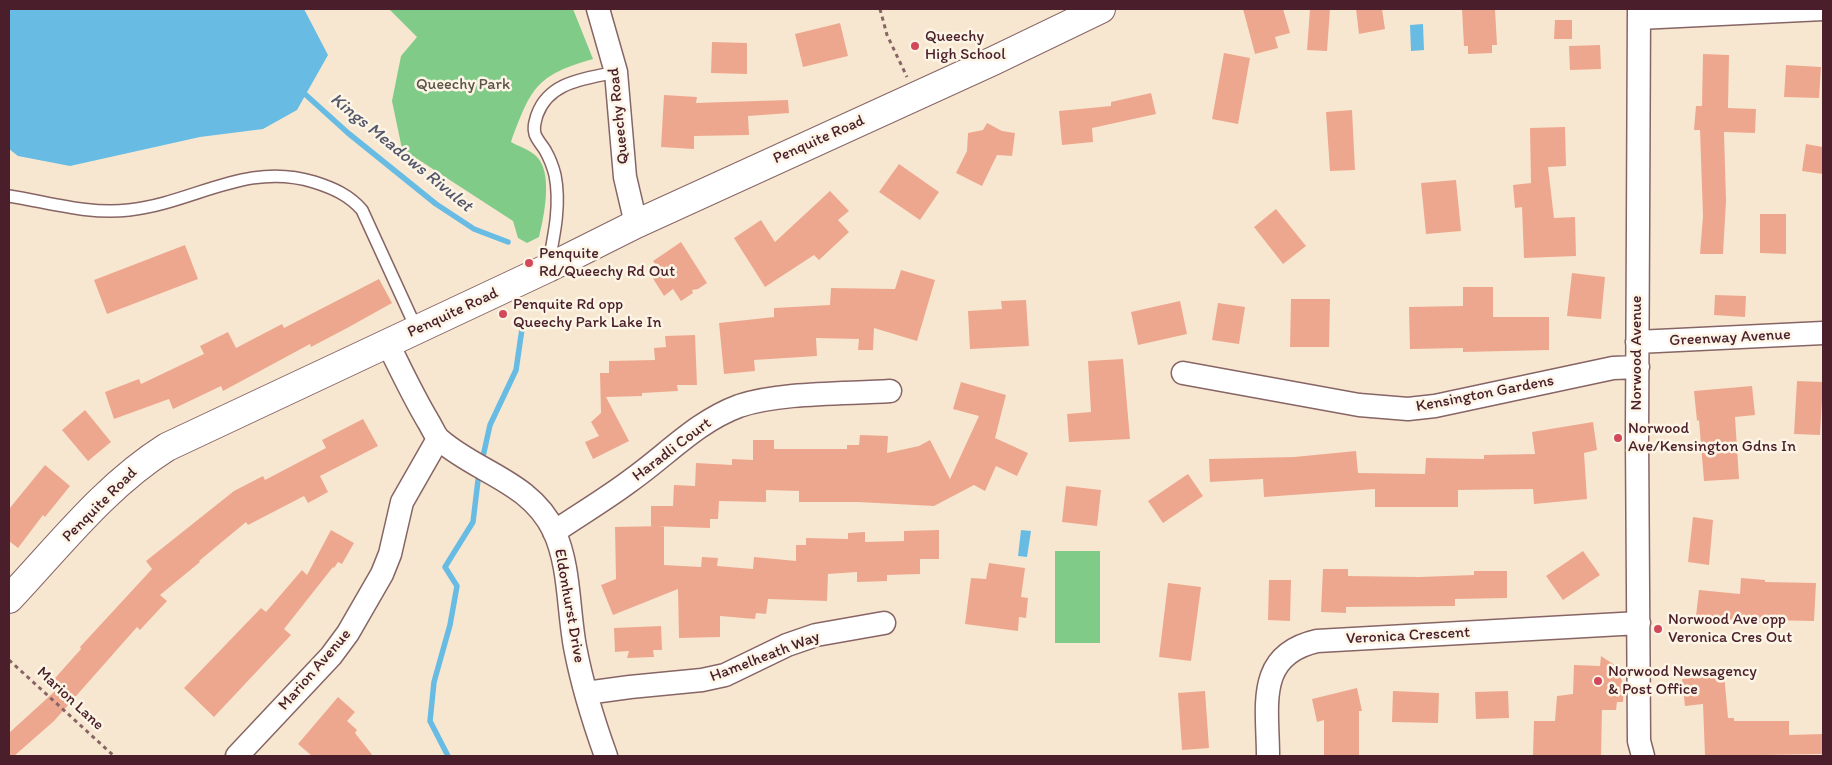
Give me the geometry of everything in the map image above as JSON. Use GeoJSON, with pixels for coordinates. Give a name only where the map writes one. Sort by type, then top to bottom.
{"type":"FeatureCollection","features":[{"type":"Feature","properties":{"kind":"street","name":"Queechy Road"},"geometry":{"type":"LineString","coordinates":[[598,9],[616,72],[625,177],[636,224]]}},
{"type":"Feature","properties":{"kind":"street","name":"Penquite Road"},"geometry":{"type":"LineString","coordinates":[[9,599],[115,486],[140,464],[167,447],[548,268],[636,224],[1101,9]]}},
{"type":"Feature","properties":{"kind":"street"},"geometry":{"type":"LineString","coordinates":[[1639,13],[1823,9]]}},
{"type":"Feature","properties":{"kind":"street","name":"Norwood Avenue"},"geometry":{"type":"LineString","coordinates":[[1639,13],[1637,342],[1640,623],[1639,741],[1642,756]]}},
{"type":"Feature","properties":{"kind":"street","name":"Greenway Avenue"},"geometry":{"type":"LineString","coordinates":[[1637,342],[1823,332]]}},
{"type":"Feature","properties":{"kind":"street","name":"Eldonhurst Drive"},"geometry":{"type":"LineString","coordinates":[[388,344],[418,405],[438,439],[524,493],[541,511],[554,532],[564,562],[575,647],[586,693],[606,756]]}},
{"type":"Feature","properties":{"kind":"street","name":"Kensington Gardens"},"geometry":{"type":"LineString","coordinates":[[1183,373],[1359,405],[1408,409],[1435,406],[1613,368],[1638,367]]}},
{"type":"Feature","properties":{"kind":"street","name":"Haradli Court"},"geometry":{"type":"LineString","coordinates":[[554,532],[631,481],[693,430],[711,419],[740,406],[765,399],[890,391]]}},
{"type":"Feature","properties":{"kind":"street","name":"Marion Avenue"},"geometry":{"type":"LineString","coordinates":[[245,753],[331,656],[369,601],[390,554],[402,502],[438,439]]}},
{"type":"Feature","properties":{"kind":"street","name":"Hamelheath Way"},"geometry":{"type":"LineString","coordinates":[[586,693],[630,686],[702,680],[725,675],[787,645],[816,635],[884,623]]}},
{"type":"Feature","properties":{"kind":"street","name":"Veronica Crescent"},"geometry":{"type":"LineString","coordinates":[[1268,756],[1268,691],[1272,672],[1284,655],[1300,645],[1318,641],[1640,623]]}},
{"type":"Feature","properties":{"kind":"lane"},"geometry":{"type":"LineString","coordinates":[[548,268],[556,225],[557,195],[554,175],[546,152],[535,136],[534,125],[542,103],[557,88],[571,82],[616,72]]}},
{"type":"Feature","properties":{"kind":"lane"},"geometry":{"type":"LineString","coordinates":[[9,196],[97,211],[130,210],[177,200],[222,184],[252,177],[275,175],[300,178],[324,185],[348,196],[362,210],[417,330]]}},
{"type":"Feature","properties":{"kind":"path"},"geometry":{"type":"LineString","coordinates":[[880,9],[887,35],[916,96]]}},
{"type":"Feature","properties":{"kind":"path","name":"Marion Lane"},"geometry":{"type":"LineString","coordinates":[[9,660],[114,756]]}},
{"type":"Feature","properties":{"kind":"green space","name":"Queechy Park"},"geometry":{"type":"Polygon","coordinates":[[[389,9],[573,9],[593,59],[559,71],[538,86],[524,108],[511,142],[535,155],[541,162],[544,171],[546,194],[539,237],[527,243],[518,238],[513,221],[402,149],[392,101],[401,56],[417,37],[389,9]]]}},
{"type":"Feature","properties":{"kind":"green space"},"geometry":{"type":"Polygon","coordinates":[[[1055,551],[1100,551],[1100,643],[1055,643],[1055,551]]]}},
{"type":"Feature","properties":{"kind":"water"},"geometry":{"type":"Polygon","coordinates":[[[9,9],[304,9],[328,55],[297,110],[263,129],[200,137],[70,166],[18,156],[9,149],[9,9]]]}},
{"type":"Feature","properties":{"kind":"water"},"geometry":{"type":"Polygon","coordinates":[[[1423,24],[1424,50],[1411,51],[1410,25],[1423,24]]]}},
{"type":"Feature","properties":{"kind":"water"},"geometry":{"type":"Polygon","coordinates":[[[1021,530],[1031,531],[1027,557],[1018,556],[1021,530]]]}},
{"type":"Feature","properties":{"kind":"building"},"geometry":{"type":"Polygon","coordinates":[[[1243,9],[1283,9],[1290,33],[1275,37],[1278,48],[1255,54],[1243,9]]]}},
{"type":"Feature","properties":{"kind":"building"},"geometry":{"type":"Polygon","coordinates":[[[1310,9],[1330,9],[1327,51],[1307,50],[1310,9]]]}},
{"type":"Feature","properties":{"kind":"building"},"geometry":{"type":"Polygon","coordinates":[[[1356,9],[1382,9],[1385,29],[1359,34],[1356,9]]]}},
{"type":"Feature","properties":{"kind":"building"},"geometry":{"type":"Polygon","coordinates":[[[1462,9],[1495,9],[1497,45],[1492,45],[1492,53],[1468,54],[1468,46],[1464,46],[1462,9]]]}},
{"type":"Feature","properties":{"kind":"building"},"geometry":{"type":"Polygon","coordinates":[[[1555,20],[1572,20],[1572,39],[1554,39],[1555,20]]]}},
{"type":"Feature","properties":{"kind":"building"},"geometry":{"type":"Polygon","coordinates":[[[840,23],[848,56],[803,67],[795,34],[840,23]]]}},
{"type":"Feature","properties":{"kind":"building"},"geometry":{"type":"Polygon","coordinates":[[[712,42],[747,43],[747,74],[711,73],[712,42]]]}},
{"type":"Feature","properties":{"kind":"building"},"geometry":{"type":"Polygon","coordinates":[[[1600,45],[1601,69],[1570,70],[1569,46],[1600,45]]]}},
{"type":"Feature","properties":{"kind":"building"},"geometry":{"type":"Polygon","coordinates":[[[1224,53],[1250,58],[1238,124],[1212,119],[1224,53]]]}},
{"type":"Feature","properties":{"kind":"building"},"geometry":{"type":"Polygon","coordinates":[[[1703,54],[1729,55],[1728,108],[1756,109],[1755,133],[1724,132],[1726,201],[1723,254],[1700,254],[1703,216],[1700,130],[1694,130],[1696,106],[1702,106],[1703,54]]]}},
{"type":"Feature","properties":{"kind":"building"},"geometry":{"type":"Polygon","coordinates":[[[1786,65],[1821,67],[1819,98],[1784,97],[1786,65]]]}},
{"type":"Feature","properties":{"kind":"building"},"geometry":{"type":"Polygon","coordinates":[[[1151,93],[1156,114],[1092,128],[1093,142],[1062,145],[1059,111],[1111,106],[1111,102],[1151,93]]]}},
{"type":"Feature","properties":{"kind":"building"},"geometry":{"type":"Polygon","coordinates":[[[664,95],[697,97],[696,103],[788,100],[789,113],[748,116],[749,135],[694,136],[694,149],[661,147],[664,95]]]}},
{"type":"Feature","properties":{"kind":"building"},"geometry":{"type":"Polygon","coordinates":[[[1352,110],[1355,170],[1330,171],[1326,112],[1352,110]]]}},
{"type":"Feature","properties":{"kind":"building"},"geometry":{"type":"Polygon","coordinates":[[[987,123],[1002,131],[1015,133],[1012,156],[997,155],[982,186],[956,173],[967,151],[968,133],[983,130],[987,123]]]}},
{"type":"Feature","properties":{"kind":"building"},"geometry":{"type":"Polygon","coordinates":[[[1565,127],[1566,166],[1548,167],[1554,218],[1575,217],[1576,256],[1524,258],[1522,207],[1515,208],[1513,185],[1531,183],[1530,128],[1565,127]]]}},
{"type":"Feature","properties":{"kind":"building"},"geometry":{"type":"Polygon","coordinates":[[[1806,144],[1823,147],[1823,174],[1802,171],[1806,144]]]}},
{"type":"Feature","properties":{"kind":"building"},"geometry":{"type":"Polygon","coordinates":[[[899,164],[939,192],[920,220],[879,192],[899,164]]]}},
{"type":"Feature","properties":{"kind":"building"},"geometry":{"type":"Polygon","coordinates":[[[1456,180],[1461,231],[1426,234],[1421,183],[1456,180]]]}},
{"type":"Feature","properties":{"kind":"building"},"geometry":{"type":"Polygon","coordinates":[[[830,191],[849,211],[838,220],[849,232],[819,260],[814,255],[765,287],[734,238],[761,220],[775,242],[830,191]]]}},
{"type":"Feature","properties":{"kind":"building"},"geometry":{"type":"Polygon","coordinates":[[[1276,209],[1306,246],[1283,264],[1254,227],[1276,209]]]}},
{"type":"Feature","properties":{"kind":"building"},"geometry":{"type":"Polygon","coordinates":[[[1760,214],[1786,214],[1786,254],[1760,253],[1760,214]]]}},
{"type":"Feature","properties":{"kind":"building"},"geometry":{"type":"Polygon","coordinates":[[[681,242],[707,283],[698,289],[692,290],[693,293],[681,301],[673,289],[664,296],[652,277],[660,272],[653,261],[681,242]]]}},
{"type":"Feature","properties":{"kind":"building"},"geometry":{"type":"Polygon","coordinates":[[[185,245],[198,279],[107,314],[94,280],[185,245]]]}},
{"type":"Feature","properties":{"kind":"building"},"geometry":{"type":"Polygon","coordinates":[[[901,270],[935,280],[917,341],[874,328],[873,350],[858,350],[859,339],[816,338],[817,356],[754,360],[755,371],[724,374],[719,323],[774,317],[774,308],[830,305],[831,288],[895,289],[901,270]]]}},
{"type":"Feature","properties":{"kind":"building"},"geometry":{"type":"Polygon","coordinates":[[[1572,273],[1605,277],[1601,319],[1567,316],[1572,273]]]}},
{"type":"Feature","properties":{"kind":"building"},"geometry":{"type":"Polygon","coordinates":[[[379,279],[392,303],[349,327],[311,347],[310,344],[223,391],[221,386],[173,409],[169,399],[114,419],[105,392],[139,379],[141,384],[204,354],[200,346],[228,332],[236,348],[282,324],[284,328],[379,279]]]}},
{"type":"Feature","properties":{"kind":"building"},"geometry":{"type":"Polygon","coordinates":[[[1463,287],[1493,287],[1493,317],[1549,317],[1549,350],[1463,352],[1463,348],[1410,349],[1409,307],[1463,306],[1463,287]]]}},
{"type":"Feature","properties":{"kind":"building"},"geometry":{"type":"Polygon","coordinates":[[[1715,295],[1746,296],[1745,317],[1714,315],[1715,295]]]}},
{"type":"Feature","properties":{"kind":"building"},"geometry":{"type":"Polygon","coordinates":[[[1291,299],[1330,299],[1329,347],[1290,347],[1291,299]]]}},
{"type":"Feature","properties":{"kind":"building"},"geometry":{"type":"Polygon","coordinates":[[[1026,300],[1029,346],[970,349],[968,311],[1002,309],[1001,301],[1026,300]]]}},
{"type":"Feature","properties":{"kind":"building"},"geometry":{"type":"Polygon","coordinates":[[[1180,301],[1187,334],[1138,345],[1131,312],[1180,301]]]}},
{"type":"Feature","properties":{"kind":"building"},"geometry":{"type":"Polygon","coordinates":[[[1218,303],[1245,307],[1239,344],[1212,340],[1218,303]]]}},
{"type":"Feature","properties":{"kind":"building"},"geometry":{"type":"Polygon","coordinates":[[[695,335],[697,385],[677,385],[678,391],[642,393],[642,396],[606,397],[629,441],[593,459],[585,442],[599,436],[591,422],[601,413],[600,373],[609,373],[609,361],[655,360],[654,348],[666,347],[665,336],[695,335]]]}},
{"type":"Feature","properties":{"kind":"building"},"geometry":{"type":"Polygon","coordinates":[[[1123,359],[1130,439],[1069,442],[1067,414],[1091,412],[1088,361],[1123,359]]]}},
{"type":"Feature","properties":{"kind":"building"},"geometry":{"type":"Polygon","coordinates":[[[1797,381],[1823,382],[1820,435],[1794,434],[1797,381]]]}},
{"type":"Feature","properties":{"kind":"building"},"geometry":{"type":"Polygon","coordinates":[[[961,382],[1006,395],[995,438],[1028,453],[1017,476],[996,466],[985,491],[974,485],[934,506],[858,502],[799,502],[799,491],[766,490],[766,502],[719,501],[718,519],[710,519],[710,528],[651,526],[651,506],[673,506],[674,485],[695,486],[696,463],[732,465],[732,459],[753,460],[753,440],[774,440],[774,449],[847,449],[847,445],[859,445],[860,435],[888,436],[887,453],[919,446],[930,440],[950,479],[979,416],[953,409],[961,382]]]}},
{"type":"Feature","properties":{"kind":"building"},"geometry":{"type":"Polygon","coordinates":[[[1752,386],[1755,415],[1735,417],[1739,479],[1704,481],[1699,420],[1697,421],[1694,391],[1752,386]]]}},
{"type":"Feature","properties":{"kind":"building"},"geometry":{"type":"Polygon","coordinates":[[[85,410],[111,442],[88,461],[62,430],[85,410]]]}},
{"type":"Feature","properties":{"kind":"building"},"geometry":{"type":"Polygon","coordinates":[[[363,419],[378,446],[320,476],[328,492],[308,503],[304,496],[248,525],[246,522],[199,561],[160,595],[167,601],[140,630],[137,627],[54,721],[14,756],[9,756],[9,733],[54,692],[48,686],[81,649],[80,647],[152,569],[146,561],[234,491],[263,476],[265,480],[326,448],[322,440],[363,419]]]}},
{"type":"Feature","properties":{"kind":"building"},"geometry":{"type":"Polygon","coordinates":[[[1593,422],[1597,450],[1584,453],[1587,499],[1534,504],[1533,489],[1458,490],[1458,507],[1375,507],[1375,489],[1264,497],[1263,479],[1210,482],[1209,459],[1294,457],[1356,451],[1358,473],[1425,474],[1426,458],[1484,459],[1484,455],[1535,454],[1532,432],[1593,422]]]}},
{"type":"Feature","properties":{"kind":"building"},"geometry":{"type":"Polygon","coordinates":[[[45,465],[70,486],[45,517],[43,515],[18,548],[9,541],[9,509],[45,465]]]}},
{"type":"Feature","properties":{"kind":"building"},"geometry":{"type":"Polygon","coordinates":[[[1188,474],[1203,496],[1163,523],[1148,501],[1188,474]]]}},
{"type":"Feature","properties":{"kind":"building"},"geometry":{"type":"Polygon","coordinates":[[[1066,486],[1101,490],[1097,526],[1062,522],[1066,486]]]}},
{"type":"Feature","properties":{"kind":"building"},"geometry":{"type":"Polygon","coordinates":[[[1693,517],[1713,520],[1709,565],[1688,562],[1693,517]]]}},
{"type":"Feature","properties":{"kind":"building"},"geometry":{"type":"Polygon","coordinates":[[[664,526],[664,565],[701,567],[702,557],[718,558],[717,566],[753,569],[754,557],[796,561],[796,545],[806,545],[806,538],[848,539],[848,533],[865,532],[865,542],[904,541],[904,531],[939,530],[939,559],[920,559],[920,574],[887,575],[887,581],[857,582],[857,572],[828,574],[827,601],[768,599],[766,614],[756,613],[755,619],[720,616],[720,637],[679,638],[678,589],[613,615],[601,585],[616,579],[615,527],[664,526]]]}},
{"type":"Feature","properties":{"kind":"building"},"geometry":{"type":"Polygon","coordinates":[[[331,530],[354,543],[342,564],[338,562],[333,567],[284,629],[291,635],[214,717],[184,688],[261,608],[266,612],[302,570],[307,575],[331,530]]]}},
{"type":"Feature","properties":{"kind":"building"},"geometry":{"type":"Polygon","coordinates":[[[1583,551],[1600,575],[1563,600],[1546,576],[1583,551]]]}},
{"type":"Feature","properties":{"kind":"building"},"geometry":{"type":"Polygon","coordinates":[[[989,563],[1025,568],[1021,597],[1028,598],[1026,618],[1019,617],[1018,631],[965,624],[971,578],[986,579],[989,563]]]}},
{"type":"Feature","properties":{"kind":"building"},"geometry":{"type":"Polygon","coordinates":[[[1323,569],[1348,569],[1348,576],[1419,577],[1474,575],[1474,571],[1507,571],[1507,598],[1455,599],[1455,606],[1346,607],[1346,613],[1321,612],[1323,569]]]}},
{"type":"Feature","properties":{"kind":"building"},"geometry":{"type":"Polygon","coordinates":[[[1741,578],[1765,580],[1765,582],[1816,583],[1814,621],[1763,620],[1763,623],[1696,616],[1699,590],[1740,594],[1741,578]]]}},
{"type":"Feature","properties":{"kind":"building"},"geometry":{"type":"Polygon","coordinates":[[[1269,580],[1291,580],[1290,621],[1268,620],[1269,580]]]}},
{"type":"Feature","properties":{"kind":"building"},"geometry":{"type":"Polygon","coordinates":[[[1168,583],[1201,587],[1191,661],[1159,657],[1168,583]]]}},
{"type":"Feature","properties":{"kind":"building"},"geometry":{"type":"Polygon","coordinates":[[[661,626],[662,650],[653,650],[654,657],[627,658],[629,651],[615,652],[614,628],[661,626]]]}},
{"type":"Feature","properties":{"kind":"building"},"geometry":{"type":"Polygon","coordinates":[[[1601,656],[1616,666],[1624,686],[1623,702],[1617,702],[1616,710],[1602,710],[1601,756],[1533,755],[1534,721],[1555,721],[1557,696],[1573,694],[1574,665],[1600,666],[1601,656]]]}},
{"type":"Feature","properties":{"kind":"building"},"geometry":{"type":"Polygon","coordinates":[[[1724,674],[1728,718],[1734,718],[1734,721],[1789,721],[1789,735],[1823,734],[1823,754],[1705,756],[1703,704],[1685,706],[1682,679],[1724,674]]]}},
{"type":"Feature","properties":{"kind":"building"},"geometry":{"type":"Polygon","coordinates":[[[1357,688],[1362,711],[1359,711],[1359,756],[1324,756],[1324,720],[1317,722],[1312,699],[1357,688]]]}},
{"type":"Feature","properties":{"kind":"building"},"geometry":{"type":"Polygon","coordinates":[[[1205,691],[1209,748],[1182,750],[1178,693],[1205,691]]]}},
{"type":"Feature","properties":{"kind":"building"},"geometry":{"type":"Polygon","coordinates":[[[1393,691],[1439,693],[1438,723],[1392,722],[1393,691]]]}},
{"type":"Feature","properties":{"kind":"building"},"geometry":{"type":"Polygon","coordinates":[[[1508,691],[1509,718],[1476,719],[1475,692],[1508,691]]]}},
{"type":"Feature","properties":{"kind":"building"},"geometry":{"type":"Polygon","coordinates":[[[338,697],[355,712],[347,721],[357,730],[355,733],[373,756],[312,756],[298,744],[338,697]]]}},
{"type":"Feature","properties":{"kind":"waterway","name":"Kings Meadows Rivulet"},"geometry":{"type":"LineString","coordinates":[[306,95],[348,133],[436,204],[474,229],[508,242]]}},
{"type":"Feature","properties":{"kind":"waterway","name":"Kings Meadows Rivulet"},"geometry":{"type":"LineString","coordinates":[[482,461],[490,425],[516,370],[523,322]]}},
{"type":"Feature","properties":{"kind":"waterway","name":"Kings Meadows Rivulet"},"geometry":{"type":"LineString","coordinates":[[448,756],[430,721],[434,682],[450,625],[457,586],[445,567],[473,522],[479,472]]}},
{"type":"Feature","properties":{"kind":"place","name":"Queechy High School"},"geometry":{"type":"Point","coordinates":[915,46]}},
{"type":"Feature","properties":{"kind":"place","name":"Penquite Rd/Queechy Rd Out"},"geometry":{"type":"Point","coordinates":[529,263]}},
{"type":"Feature","properties":{"kind":"place","name":"Penquite Rd opp Queechy Park Lake In"},"geometry":{"type":"Point","coordinates":[503,314]}},
{"type":"Feature","properties":{"kind":"place","name":"Norwood Ave/Kensington Gdns In"},"geometry":{"type":"Point","coordinates":[1618,438]}},
{"type":"Feature","properties":{"kind":"place","name":"Norwood Ave opp Veronica Cres Out"},"geometry":{"type":"Point","coordinates":[1658,629]}},
{"type":"Feature","properties":{"kind":"place","name":"Norwood Newsagency & Post Office"},"geometry":{"type":"Point","coordinates":[1598,681]}}]}
